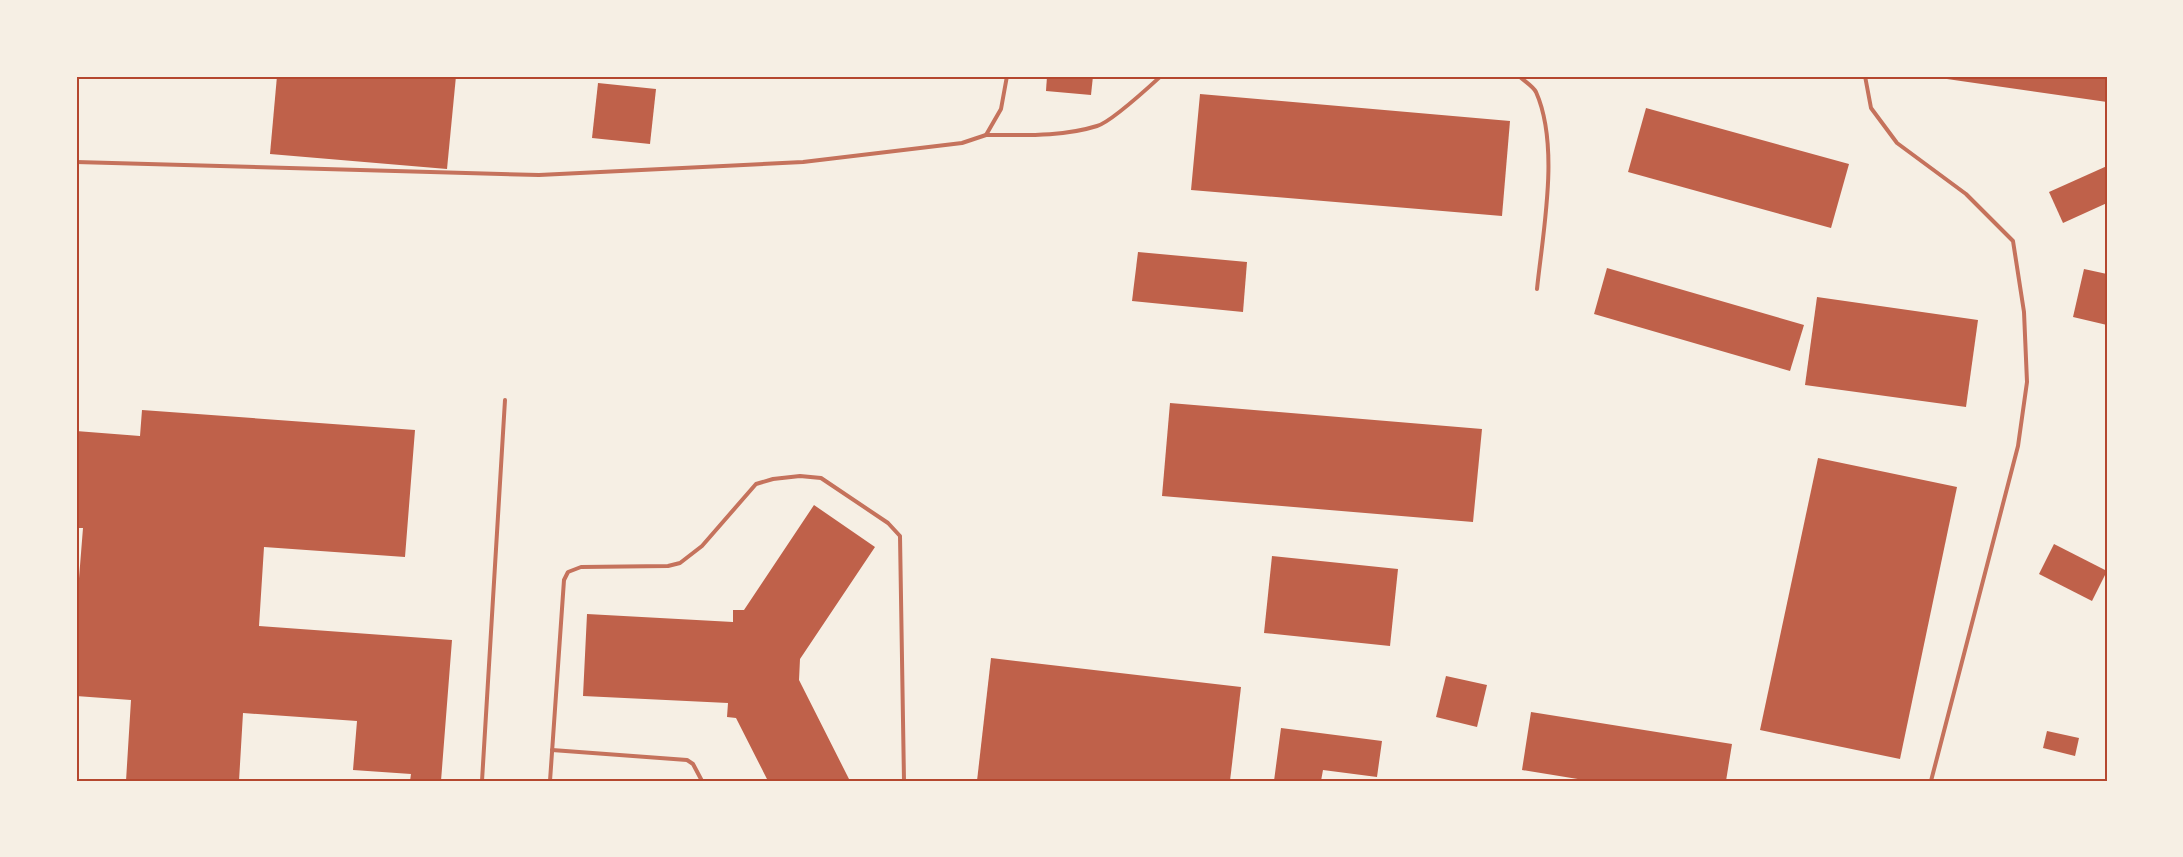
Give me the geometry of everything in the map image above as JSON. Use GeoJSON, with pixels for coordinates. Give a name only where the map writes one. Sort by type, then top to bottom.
{"type":"FeatureCollection","features":[{"type":"Feature","properties":{"kind":"lane"},"geometry":{"type":"LineString","coordinates":[[986,135],[1002,109],[1007,76]]}},
{"type":"Feature","properties":{"kind":"lane"},"geometry":{"type":"LineString","coordinates":[[76,162],[539,176],[803,162],[962,143],[986,135],[1046,134],[1099,126],[1145,92],[1161,76]]}},
{"type":"Feature","properties":{"kind":"lane"},"geometry":{"type":"LineString","coordinates":[[1519,76],[1535,90],[1549,138],[1547,189],[1537,289]]}},
{"type":"Feature","properties":{"kind":"lane"},"geometry":{"type":"LineString","coordinates":[[1865,76],[1871,108],[1896,143],[1966,194],[2013,241],[2024,312],[2028,382],[2018,446],[1931,781]]}},
{"type":"Feature","properties":{"kind":"lane"},"geometry":{"type":"LineString","coordinates":[[482,781],[506,400]]}},
{"type":"Feature","properties":{"kind":"lane"},"geometry":{"type":"LineString","coordinates":[[550,781],[564,580],[568,572],[581,566],[668,566],[680,564],[702,546],[756,484],[774,479],[800,476],[821,478],[888,523],[900,536],[904,781]]}},
{"type":"Feature","properties":{"kind":"lane"},"geometry":{"type":"LineString","coordinates":[[552,750],[687,760],[692,764],[702,781]]}},
{"type":"Feature","properties":{"kind":"building"},"geometry":{"type":"Polygon","coordinates":[[[277,76],[456,76],[447,169],[270,154],[277,76]]]}},
{"type":"Feature","properties":{"kind":"building"},"geometry":{"type":"Polygon","coordinates":[[[1047,76],[1093,76],[1091,95],[1046,91],[1047,76]]]}},
{"type":"Feature","properties":{"kind":"building"},"geometry":{"type":"Polygon","coordinates":[[[2107,76],[2107,102],[1933,77],[2107,76]]]}},
{"type":"Feature","properties":{"kind":"building"},"geometry":{"type":"Polygon","coordinates":[[[598,83],[656,89],[650,144],[592,138],[598,83]]]}},
{"type":"Feature","properties":{"kind":"building"},"geometry":{"type":"Polygon","coordinates":[[[1200,94],[1510,121],[1502,216],[1191,190],[1200,94]]]}},
{"type":"Feature","properties":{"kind":"building"},"geometry":{"type":"Polygon","coordinates":[[[1646,108],[1849,164],[1831,228],[1628,172],[1646,108]]]}},
{"type":"Feature","properties":{"kind":"building"},"geometry":{"type":"Polygon","coordinates":[[[2107,166],[2107,203],[2063,223],[2049,192],[2107,166]]]}},
{"type":"Feature","properties":{"kind":"building"},"geometry":{"type":"Polygon","coordinates":[[[1138,252],[1247,262],[1243,312],[1132,301],[1138,252]]]}},
{"type":"Feature","properties":{"kind":"building"},"geometry":{"type":"Polygon","coordinates":[[[1607,268],[1804,325],[1790,371],[1594,314],[1607,268]]]}},
{"type":"Feature","properties":{"kind":"building"},"geometry":{"type":"Polygon","coordinates":[[[2084,269],[2107,274],[2107,325],[2073,317],[2084,269]]]}},
{"type":"Feature","properties":{"kind":"building"},"geometry":{"type":"Polygon","coordinates":[[[1817,297],[1978,320],[1966,407],[1805,385],[1817,297]]]}},
{"type":"Feature","properties":{"kind":"building"},"geometry":{"type":"Polygon","coordinates":[[[1170,403],[1482,429],[1473,522],[1162,496],[1170,403]]]}},
{"type":"Feature","properties":{"kind":"building"},"geometry":{"type":"Polygon","coordinates":[[[142,410],[415,430],[405,557],[264,547],[259,626],[452,640],[441,781],[410,781],[411,774],[353,770],[357,721],[243,713],[239,781],[126,781],[131,700],[76,696],[76,616],[83,528],[76,528],[76,431],[140,436],[142,410]]]}},
{"type":"Feature","properties":{"kind":"building"},"geometry":{"type":"Polygon","coordinates":[[[1818,458],[1957,487],[1900,759],[1760,730],[1818,458]]]}},
{"type":"Feature","properties":{"kind":"building"},"geometry":{"type":"Polygon","coordinates":[[[814,505],[875,547],[800,659],[799,680],[850,781],[768,781],[736,718],[727,717],[728,703],[583,696],[587,614],[733,622],[733,610],[744,610],[814,505]]]}},
{"type":"Feature","properties":{"kind":"building"},"geometry":{"type":"Polygon","coordinates":[[[2054,544],[2107,571],[2092,601],[2039,574],[2054,544]]]}},
{"type":"Feature","properties":{"kind":"building"},"geometry":{"type":"Polygon","coordinates":[[[1272,556],[1398,569],[1390,646],[1264,633],[1272,556]]]}},
{"type":"Feature","properties":{"kind":"building"},"geometry":{"type":"Polygon","coordinates":[[[991,658],[1241,687],[1230,781],[977,781],[991,658]]]}},
{"type":"Feature","properties":{"kind":"building"},"geometry":{"type":"Polygon","coordinates":[[[1446,676],[1487,685],[1477,727],[1436,717],[1446,676]]]}},
{"type":"Feature","properties":{"kind":"building"},"geometry":{"type":"Polygon","coordinates":[[[1531,712],[1732,744],[1726,781],[1590,781],[1522,770],[1531,712]]]}},
{"type":"Feature","properties":{"kind":"building"},"geometry":{"type":"Polygon","coordinates":[[[1281,728],[1382,741],[1377,777],[1323,770],[1321,781],[1274,781],[1281,728]]]}},
{"type":"Feature","properties":{"kind":"building"},"geometry":{"type":"Polygon","coordinates":[[[2047,731],[2079,738],[2075,756],[2043,748],[2047,731]]]}}]}
